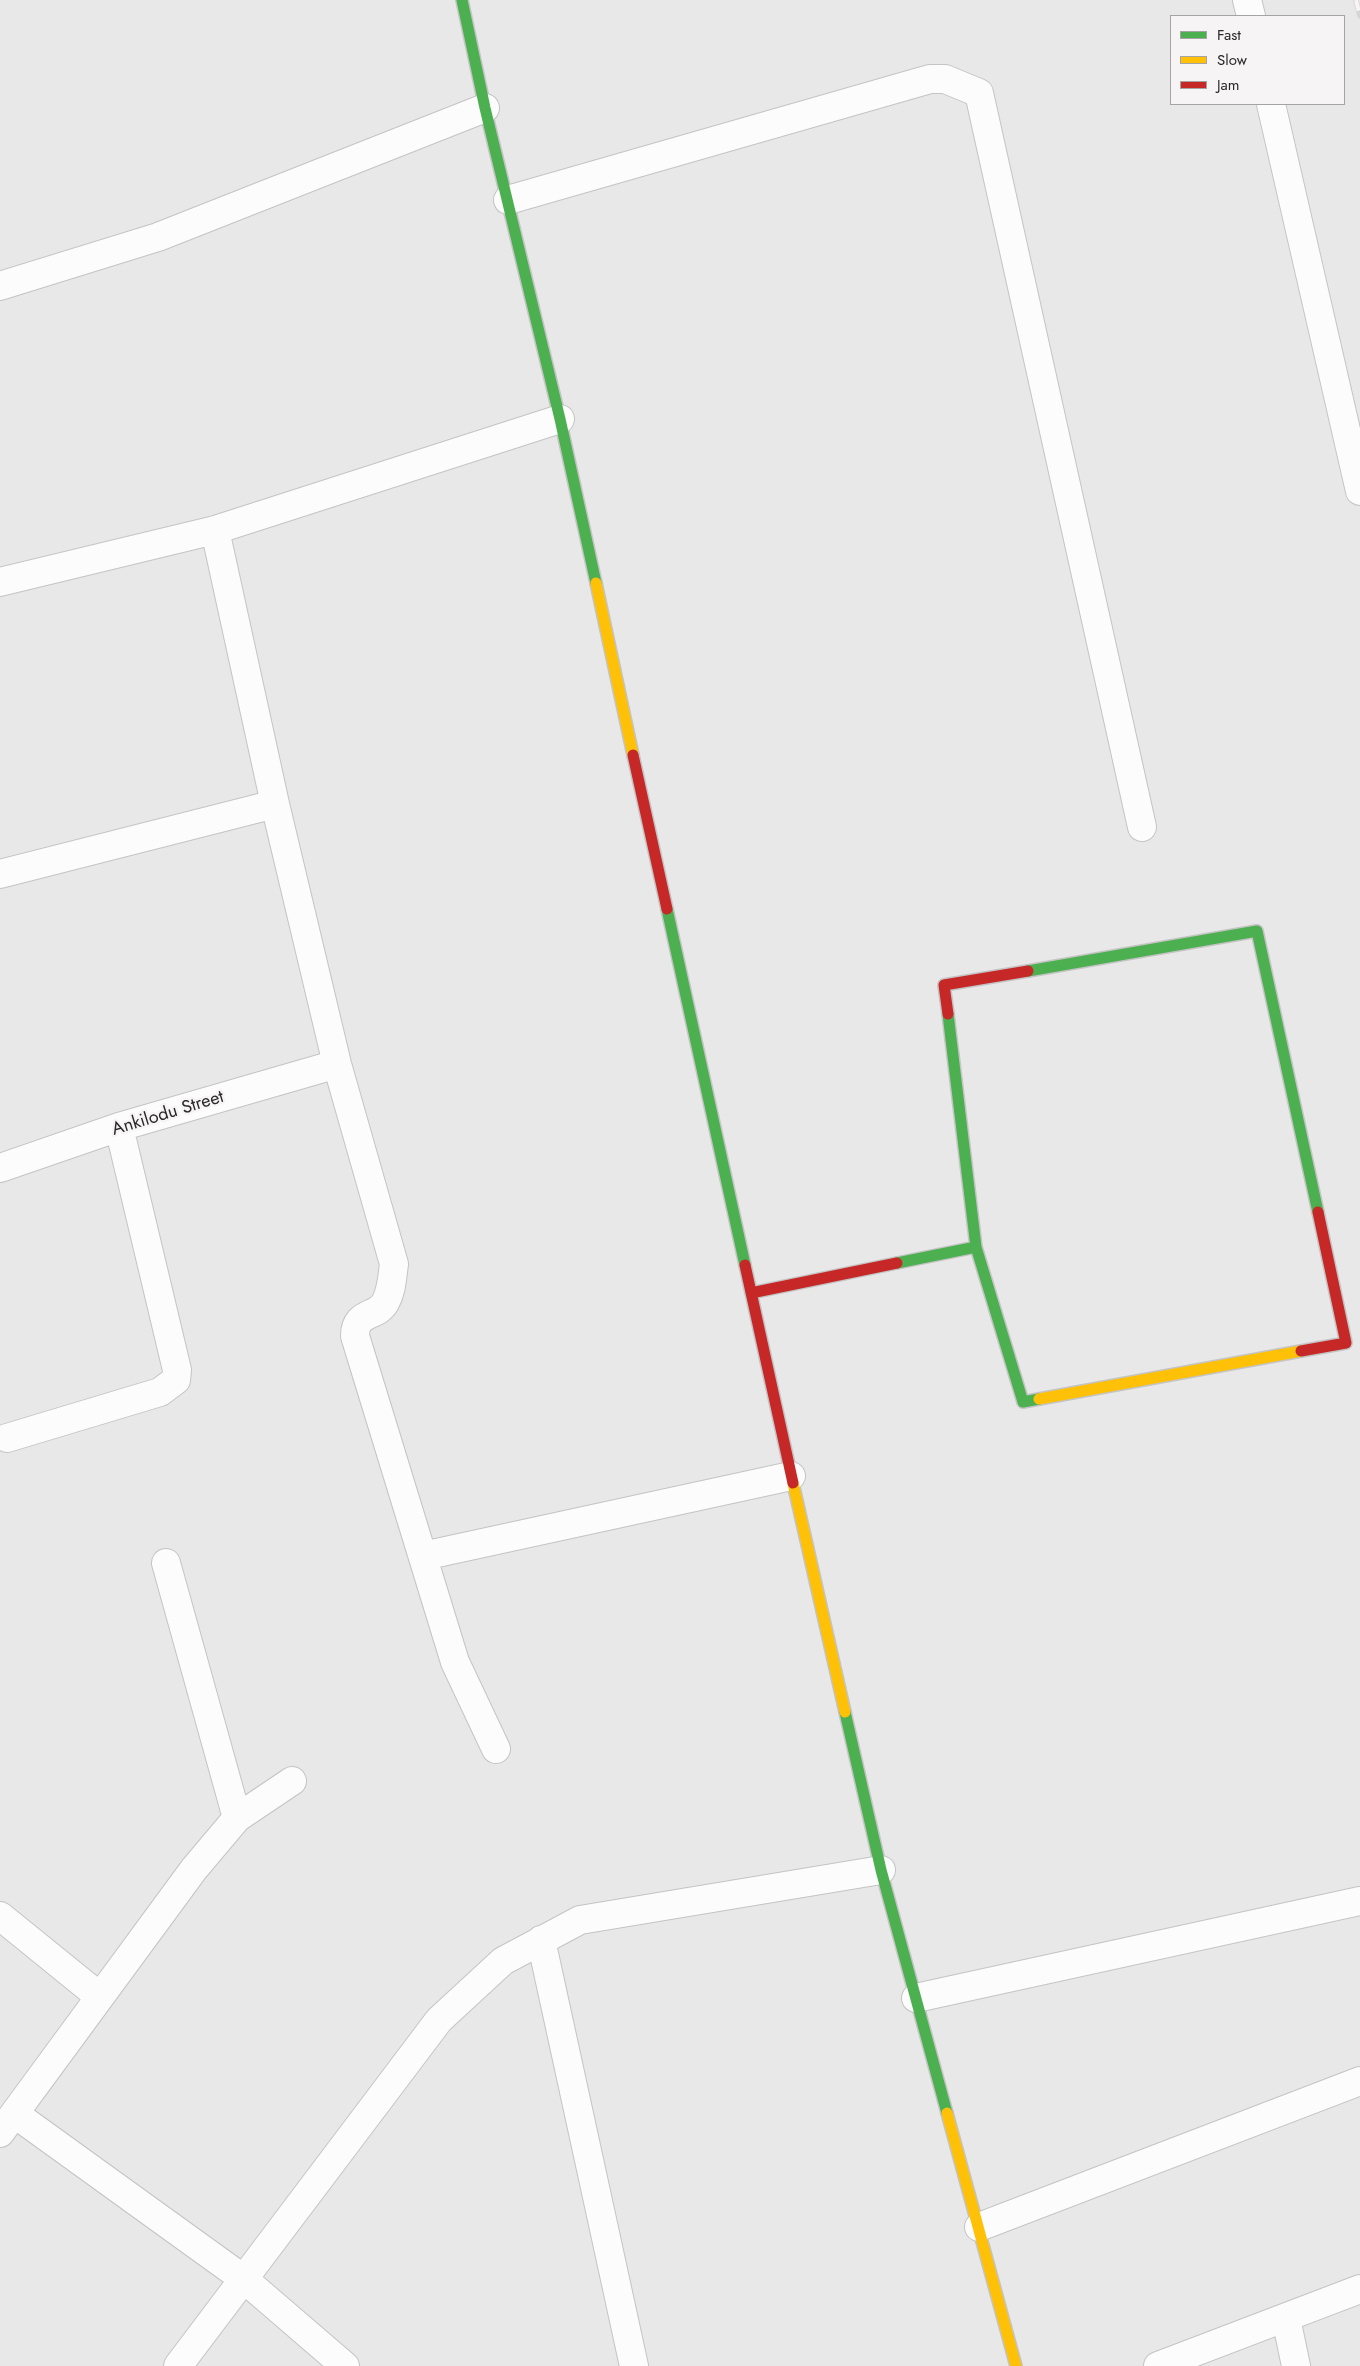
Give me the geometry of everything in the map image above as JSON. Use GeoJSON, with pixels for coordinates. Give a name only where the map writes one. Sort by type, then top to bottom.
{"type":"FeatureCollection","features":[{"type":"Feature","properties":{"kind":"street"},"geometry":{"type":"LineString","coordinates":[[462,0],[470,30],[484,108],[560,419],[791,1476],[881,1870],[1016,2366]]}},
{"type":"Feature","properties":{"kind":"street"},"geometry":{"type":"LineString","coordinates":[[1247,0],[1251,15]]}},
{"type":"Feature","properties":{"kind":"street"},"geometry":{"type":"LineString","coordinates":[[508,200],[930,79],[945,79],[979,93],[1142,827]]}},
{"type":"Feature","properties":{"kind":"street"},"geometry":{"type":"LineString","coordinates":[[1271,105],[1360,491]]}},
{"type":"Feature","properties":{"kind":"street"},"geometry":{"type":"LineString","coordinates":[[0,286],[158,238],[484,108]]}},
{"type":"Feature","properties":{"kind":"street"},"geometry":{"type":"LineString","coordinates":[[0,582],[215,530],[560,419]]}},
{"type":"Feature","properties":{"kind":"street"},"geometry":{"type":"LineString","coordinates":[[215,530],[275,804],[337,1064],[394,1264],[391,1288],[384,1305],[359,1321],[355,1327],[354,1336],[455,1662],[496,1748]]}},
{"type":"Feature","properties":{"kind":"street"},"geometry":{"type":"LineString","coordinates":[[0,874],[275,804]]}},
{"type":"Feature","properties":{"kind":"street"},"geometry":{"type":"LineString","coordinates":[[1257,931],[1346,1343],[1023,1402],[976,1247],[944,985],[1257,931]]}},
{"type":"Feature","properties":{"kind":"street","name":"Ankilodu Street"},"geometry":{"type":"LineString","coordinates":[[0,1168],[119,1127],[337,1064]]}},
{"type":"Feature","properties":{"kind":"street"},"geometry":{"type":"LineString","coordinates":[[2,1436],[160,1392],[176,1380],[177,1370],[119,1127]]}},
{"type":"Feature","properties":{"kind":"street"},"geometry":{"type":"LineString","coordinates":[[751,1293],[976,1247]]}},
{"type":"Feature","properties":{"kind":"street"},"geometry":{"type":"LineString","coordinates":[[423,1556],[791,1476]]}},
{"type":"Feature","properties":{"kind":"street"},"geometry":{"type":"LineString","coordinates":[[166,1563],[236,1818]]}},
{"type":"Feature","properties":{"kind":"street"},"geometry":{"type":"LineString","coordinates":[[292,1781],[236,1818],[194,1869],[7,2123],[245,2280],[345,2366]]}},
{"type":"Feature","properties":{"kind":"street"},"geometry":{"type":"LineString","coordinates":[[178,2366],[245,2280],[439,2020],[503,1961],[580,1920],[881,1870]]}},
{"type":"Feature","properties":{"kind":"street"},"geometry":{"type":"LineString","coordinates":[[916,1998],[1360,1901]]}},
{"type":"Feature","properties":{"kind":"street"},"geometry":{"type":"LineString","coordinates":[[0,1916],[100,1997]]}},
{"type":"Feature","properties":{"kind":"street"},"geometry":{"type":"LineString","coordinates":[[541,1940],[634,2366]]}},
{"type":"Feature","properties":{"kind":"street"},"geometry":{"type":"LineString","coordinates":[[979,2227],[1360,2081]]}},
{"type":"Feature","properties":{"kind":"street"},"geometry":{"type":"LineString","coordinates":[[1158,2366],[1360,2289]]}},
{"type":"Feature","properties":{"kind":"street"},"geometry":{"type":"LineString","coordinates":[[1286,2318],[1296,2366]]}},
{"type":"Feature","properties":{"kind":"railway"},"geometry":{"type":"LineString","coordinates":[[1356,0],[1360,16]]}},
{"type":"Feature","properties":{"kind":"traffic: fast"},"geometry":{"type":"LineString","coordinates":[[462,0],[485,108],[560,419],[596,583]]}},
{"type":"Feature","properties":{"kind":"traffic: fast"},"geometry":{"type":"LineString","coordinates":[[667,909],[745,1265]]}},
{"type":"Feature","properties":{"kind":"traffic: fast"},"geometry":{"type":"LineString","coordinates":[[1028,971],[1257,931],[1318,1212]]}},
{"type":"Feature","properties":{"kind":"traffic: fast"},"geometry":{"type":"LineString","coordinates":[[897,1263],[976,1247],[948,1014]]}},
{"type":"Feature","properties":{"kind":"traffic: fast"},"geometry":{"type":"LineString","coordinates":[[976,1247],[1023,1402],[1039,1399]]}},
{"type":"Feature","properties":{"kind":"traffic: fast"},"geometry":{"type":"LineString","coordinates":[[845,1712],[881,1870],[947,2113]]}},
{"type":"Feature","properties":{"kind":"traffic: slow"},"geometry":{"type":"LineString","coordinates":[[596,583],[633,755]]}},
{"type":"Feature","properties":{"kind":"traffic: slow"},"geometry":{"type":"LineString","coordinates":[[1039,1399],[1301,1351]]}},
{"type":"Feature","properties":{"kind":"traffic: slow"},"geometry":{"type":"LineString","coordinates":[[793,1483],[845,1712]]}},
{"type":"Feature","properties":{"kind":"traffic: slow"},"geometry":{"type":"LineString","coordinates":[[947,2113],[1016,2366]]}},
{"type":"Feature","properties":{"kind":"traffic: jam"},"geometry":{"type":"LineString","coordinates":[[633,755],[667,909]]}},
{"type":"Feature","properties":{"kind":"traffic: jam"},"geometry":{"type":"LineString","coordinates":[[948,1014],[944,985],[1028,971]]}},
{"type":"Feature","properties":{"kind":"traffic: jam"},"geometry":{"type":"LineString","coordinates":[[1301,1351],[1346,1343],[1318,1212]]}},
{"type":"Feature","properties":{"kind":"traffic: jam"},"geometry":{"type":"LineString","coordinates":[[751,1293],[897,1263]]}},
{"type":"Feature","properties":{"kind":"traffic: jam"},"geometry":{"type":"LineString","coordinates":[[745,1265],[793,1483]]}}]}
